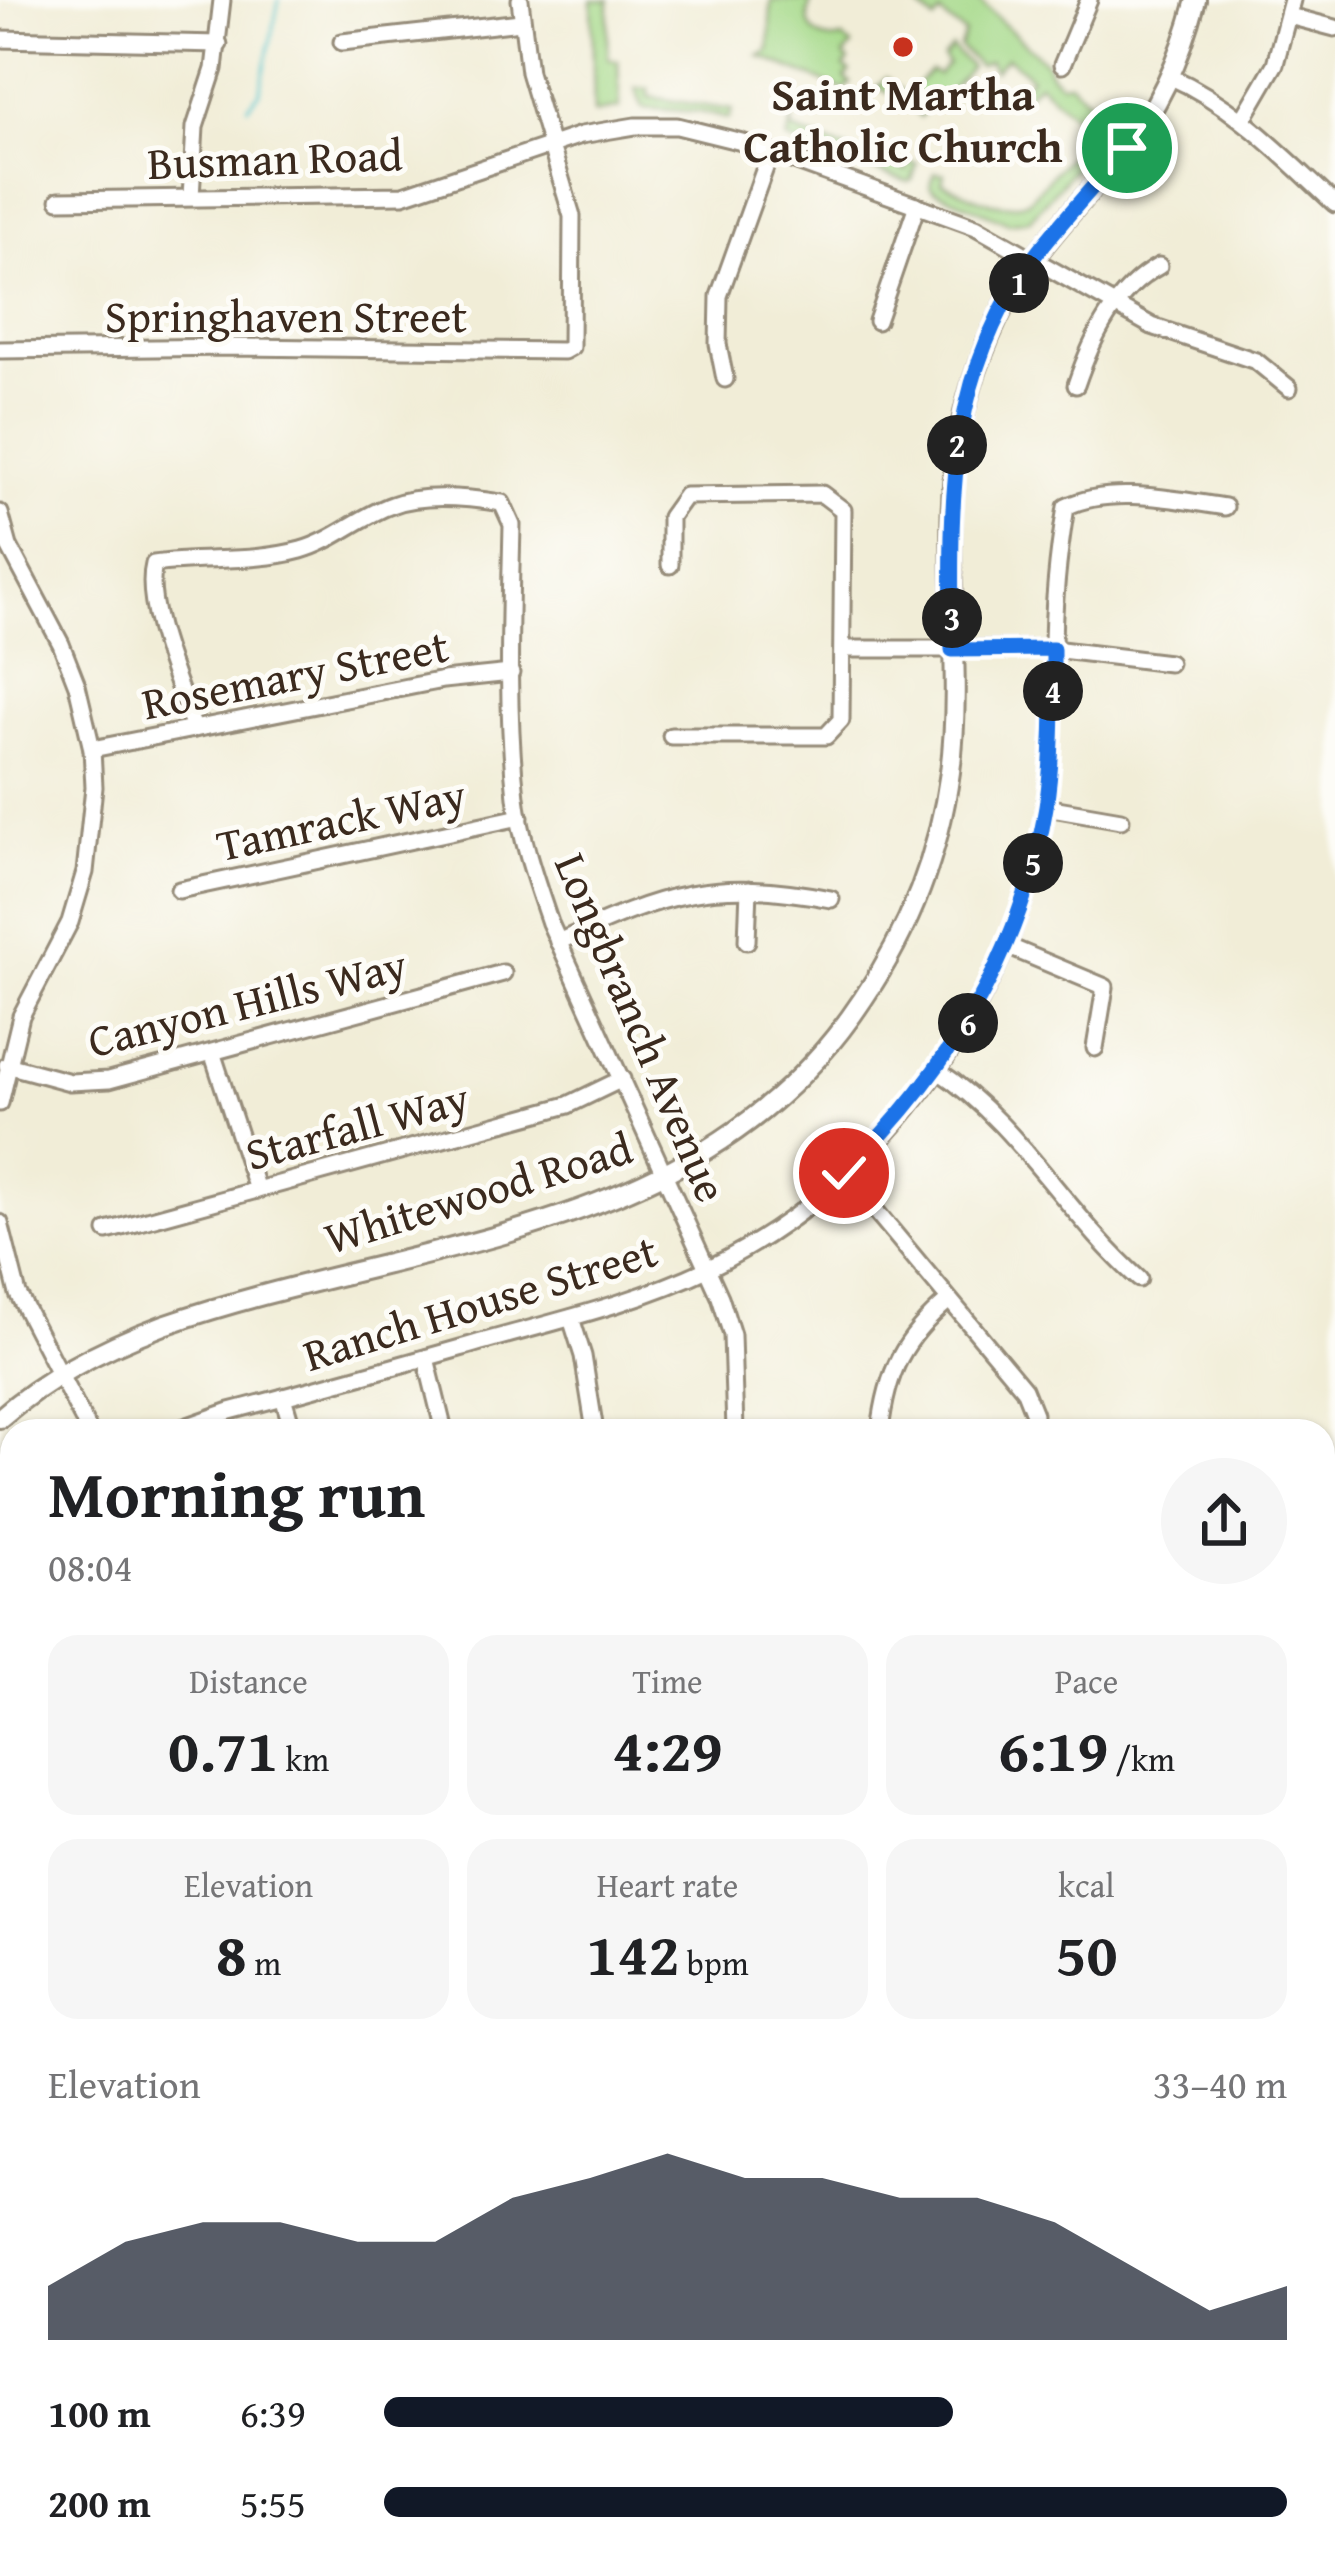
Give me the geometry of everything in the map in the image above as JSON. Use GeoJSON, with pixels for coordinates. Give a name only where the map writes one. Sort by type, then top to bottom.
{"type":"FeatureCollection","features":[{"type":"Feature","properties":{"kind":"main road","name":"Whitewood Road"},"geometry":{"type":"LineString","coordinates":[[0,1418],[59,1375],[142,1333],[551,1220],[667,1175],[732,1135],[788,1090],[853,1015],[896,945],[922,884],[946,792],[953,733],[952,500],[958,436],[983,351],[1034,256],[1127,148],[1169,76],[1196,0]]}},
{"type":"Feature","properties":{"kind":"street"},"geometry":{"type":"LineString","coordinates":[[191,197],[195,127],[218,44],[222,0]]}},
{"type":"Feature","properties":{"kind":"street"},"geometry":{"type":"LineString","coordinates":[[520,0],[529,72],[552,144]]}},
{"type":"Feature","properties":{"kind":"street"},"geometry":{"type":"LineString","coordinates":[[1062,65],[1090,0]]}},
{"type":"Feature","properties":{"kind":"street"},"geometry":{"type":"LineString","coordinates":[[1244,119],[1275,64],[1290,8],[1335,28]]}},
{"type":"Feature","properties":{"kind":"street"},"geometry":{"type":"LineString","coordinates":[[342,42],[521,22]]}},
{"type":"Feature","properties":{"kind":"street"},"geometry":{"type":"LineString","coordinates":[[0,39],[218,44]]}},
{"type":"Feature","properties":{"kind":"street"},"geometry":{"type":"LineString","coordinates":[[1169,76],[1205,92],[1244,119],[1335,204]]}},
{"type":"Feature","properties":{"kind":"street","name":"Busman Road"},"geometry":{"type":"LineString","coordinates":[[59,200],[403,195],[610,129],[677,126],[723,136],[976,227],[1174,336],[1256,361],[1288,388]]}},
{"type":"Feature","properties":{"kind":"street","name":"Springhaven Street"},"geometry":{"type":"LineString","coordinates":[[0,350],[563,351],[571,347],[572,216],[552,144]]}},
{"type":"Feature","properties":{"kind":"street"},"geometry":{"type":"LineString","coordinates":[[725,380],[718,344],[719,296],[770,154]]}},
{"type":"Feature","properties":{"kind":"street"},"geometry":{"type":"LineString","coordinates":[[877,321],[917,205]]}},
{"type":"Feature","properties":{"kind":"street"},"geometry":{"type":"LineString","coordinates":[[1076,385],[1114,304],[1143,274],[1159,266]]}},
{"type":"Feature","properties":{"kind":"street"},"geometry":{"type":"LineString","coordinates":[[670,565],[670,517],[685,496],[822,494],[843,510],[842,720],[826,736],[671,736]]}},
{"type":"Feature","properties":{"kind":"street","name":"Ranch House Street"},"geometry":{"type":"LineString","coordinates":[[212,1419],[634,1299],[708,1268],[776,1229],[844,1173],[894,1124],[937,1070],[967,1025],[1007,946],[1046,807],[1066,508],[1085,498],[1169,499],[1225,508]]}},
{"type":"Feature","properties":{"kind":"street","name":"Longbranch Avenue"},"geometry":{"type":"LineString","coordinates":[[194,729],[159,620],[150,580],[154,564],[302,550],[406,502],[479,499],[502,503],[512,525],[511,673],[520,817],[529,862],[558,942],[708,1268],[732,1335],[735,1419]]}},
{"type":"Feature","properties":{"kind":"street"},"geometry":{"type":"LineString","coordinates":[[0,513],[9,546],[69,664],[92,749],[92,832],[85,872],[70,922],[21,1016],[0,1103]]}},
{"type":"Feature","properties":{"kind":"street"},"geometry":{"type":"LineString","coordinates":[[843,649],[1053,649],[1169,663]]}},
{"type":"Feature","properties":{"kind":"street","name":"Rosemary Street"},"geometry":{"type":"LineString","coordinates":[[92,749],[443,680],[511,673]]}},
{"type":"Feature","properties":{"kind":"street"},"geometry":{"type":"LineString","coordinates":[[1046,807],[1120,820]]}},
{"type":"Feature","properties":{"kind":"street","name":"Tamrack Way"},"geometry":{"type":"LineString","coordinates":[[179,890],[520,817]]}},
{"type":"Feature","properties":{"kind":"street"},"geometry":{"type":"LineString","coordinates":[[558,942],[651,902],[698,890],[770,888],[830,899]]}},
{"type":"Feature","properties":{"kind":"street"},"geometry":{"type":"LineString","coordinates":[[748,889],[748,941]]}},
{"type":"Feature","properties":{"kind":"street"},"geometry":{"type":"LineString","coordinates":[[1007,946],[1105,987],[1095,1048]]}},
{"type":"Feature","properties":{"kind":"street","name":"Canyon Hills Way"},"geometry":{"type":"LineString","coordinates":[[7,1065],[70,1082],[109,1080],[503,973]]}},
{"type":"Feature","properties":{"kind":"street"},"geometry":{"type":"LineString","coordinates":[[213,1055],[257,1190]]}},
{"type":"Feature","properties":{"kind":"street"},"geometry":{"type":"LineString","coordinates":[[937,1070],[998,1118],[1099,1243],[1139,1279]]}},
{"type":"Feature","properties":{"kind":"street","name":"Starfall Way"},"geometry":{"type":"LineString","coordinates":[[107,1231],[568,1105],[622,1079]]}},
{"type":"Feature","properties":{"kind":"street"},"geometry":{"type":"LineString","coordinates":[[844,1173],[1024,1389],[1034,1419]]}},
{"type":"Feature","properties":{"kind":"street"},"geometry":{"type":"LineString","coordinates":[[0,1223],[18,1294],[83,1419]]}},
{"type":"Feature","properties":{"kind":"street"},"geometry":{"type":"LineString","coordinates":[[881,1419],[884,1390],[902,1349],[949,1300]]}},
{"type":"Feature","properties":{"kind":"street"},"geometry":{"type":"LineString","coordinates":[[571,1318],[583,1356],[593,1419]]}},
{"type":"Feature","properties":{"kind":"street"},"geometry":{"type":"LineString","coordinates":[[426,1358],[441,1419]]}},
{"type":"Feature","properties":{"kind":"street"},"geometry":{"type":"LineString","coordinates":[[283,1397],[289,1419]]}},
{"type":"Feature","properties":{"kind":"green space"},"geometry":{"type":"Polygon","coordinates":[[[592,0],[609,0],[608,58],[618,61],[620,108],[594,113],[592,0]]]}},
{"type":"Feature","properties":{"kind":"green space"},"geometry":{"type":"Polygon","coordinates":[[[771,0],[812,0],[808,17],[813,31],[825,38],[842,38],[852,46],[844,56],[849,61],[844,67],[850,72],[845,78],[851,83],[844,90],[759,56],[769,51],[771,0]]]}},
{"type":"Feature","properties":{"kind":"green space"},"geometry":{"type":"Polygon","coordinates":[[[911,0],[978,0],[1047,64],[1050,74],[1060,83],[1069,82],[1114,123],[1029,220],[1009,223],[933,190],[935,173],[944,174],[942,183],[985,201],[1007,205],[1028,201],[1088,135],[1086,127],[1038,83],[1023,98],[1019,93],[1031,77],[1007,57],[994,71],[990,62],[979,66],[960,47],[965,34],[941,14],[935,21],[911,0]]]}},
{"type":"Feature","properties":{"kind":"green space"},"geometry":{"type":"Polygon","coordinates":[[[952,48],[971,67],[952,88],[958,95],[951,102],[941,94],[920,117],[904,98],[877,87],[886,78],[906,95],[931,71],[938,75],[948,64],[943,58],[952,48]]]}},
{"type":"Feature","properties":{"kind":"green space"},"geometry":{"type":"Polygon","coordinates":[[[635,88],[649,89],[649,97],[732,110],[729,119],[643,108],[635,88]]]}},
{"type":"Feature","properties":{"kind":"green space"},"geometry":{"type":"Polygon","coordinates":[[[792,120],[792,130],[906,171],[911,162],[917,164],[912,180],[787,140],[792,120]]]}},
{"type":"Feature","properties":{"kind":"waterway"},"geometry":{"type":"LineString","coordinates":[[248,106],[260,92],[279,0]]}},
{"type":"Feature","properties":{"kind":"place","name":"Saint Martha Catholic Church"},"geometry":{"type":"Point","coordinates":[903,47]}},
{"type":"Feature","properties":{"kind":"route"},"geometry":{"type":"LineString","coordinates":[[844,1173],[920,1093],[967,1025],[1007,946],[1035,857],[1051,763],[1053,649],[952,650],[952,500],[958,436],[983,351],[1034,256],[1127,148]]}}]}
